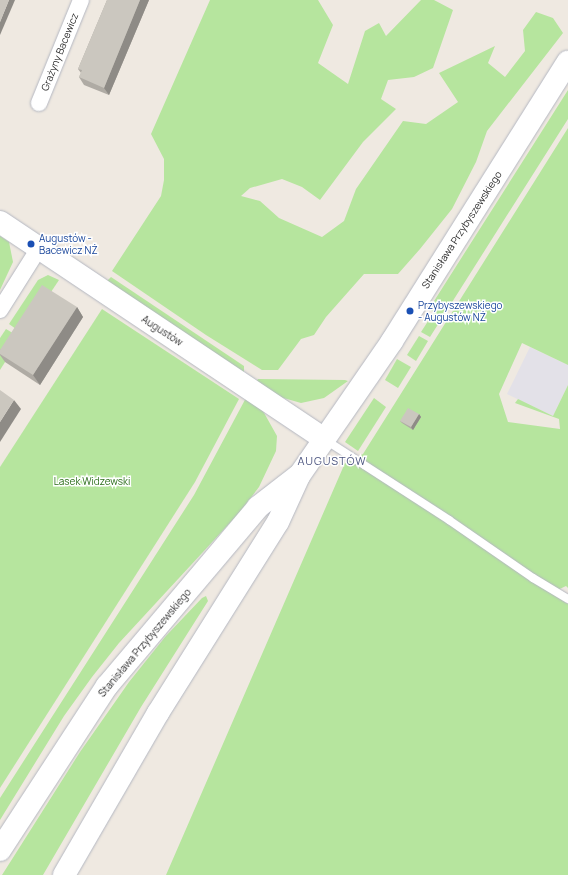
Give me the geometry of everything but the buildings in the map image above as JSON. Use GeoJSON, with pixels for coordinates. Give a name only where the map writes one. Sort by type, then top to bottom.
{"type":"FeatureCollection","features":[{"type":"Feature","properties":{"kind":"street","name":"Grażyny Bacewicz"},"geometry":{"type":"LineString","coordinates":[[39,103],[81,0]]}},
{"type":"Feature","properties":{"kind":"street","name":"Stanisława Przybyszewskiego"},"geometry":{"type":"LineString","coordinates":[[64,875],[158,713],[278,522],[299,476],[392,341],[568,62]]}},
{"type":"Feature","properties":{"kind":"street","name":"Augustów"},"geometry":{"type":"LineString","coordinates":[[0,222],[324,439]]}},
{"type":"Feature","properties":{"kind":"street"},"geometry":{"type":"LineString","coordinates":[[0,310],[39,248]]}},
{"type":"Feature","properties":{"kind":"street","name":"Stanisława Przybyszewskiego"},"geometry":{"type":"LineString","coordinates":[[0,850],[107,686],[258,507],[299,476]]}},
{"type":"Feature","properties":{"kind":"lane"},"geometry":{"type":"LineString","coordinates":[[324,439],[449,520],[533,578],[568,598]]}},
{"type":"Feature","properties":{"kind":"shaded area"},"geometry":{"type":"Polygon","coordinates":[[[530,347],[568,365],[568,385],[553,416],[507,394],[530,347]]]}},
{"type":"Feature","properties":{"kind":"green space"},"geometry":{"type":"Polygon","coordinates":[[[210,0],[318,0],[333,25],[318,63],[348,84],[365,31],[379,23],[386,36],[421,0],[434,0],[453,10],[433,68],[414,77],[388,80],[381,99],[396,109],[363,142],[320,200],[302,187],[282,179],[250,188],[241,196],[260,201],[279,218],[322,237],[344,221],[356,189],[403,121],[426,124],[458,102],[439,73],[495,46],[488,63],[505,77],[525,51],[523,30],[536,12],[553,18],[563,33],[487,131],[476,162],[452,209],[420,249],[398,274],[364,274],[326,317],[314,335],[301,339],[278,370],[262,370],[206,335],[112,271],[161,196],[164,180],[164,159],[151,134],[210,0]]]}},
{"type":"Feature","properties":{"kind":"green space"},"geometry":{"type":"Polygon","coordinates":[[[568,90],[568,119],[430,337],[421,332],[434,312],[429,309],[568,90]]]}},
{"type":"Feature","properties":{"kind":"green space"},"geometry":{"type":"Polygon","coordinates":[[[568,128],[568,365],[522,343],[499,394],[508,422],[560,429],[559,419],[515,403],[518,399],[553,416],[568,385],[568,588],[566,586],[551,593],[568,604],[568,875],[166,875],[345,463],[363,454],[568,128]]]}},
{"type":"Feature","properties":{"kind":"green space"},"geometry":{"type":"Polygon","coordinates":[[[0,236],[9,242],[13,262],[0,290],[0,236]]]}},
{"type":"Feature","properties":{"kind":"green space"},"geometry":{"type":"Polygon","coordinates":[[[48,275],[59,280],[23,334],[9,324],[38,280],[48,275]]]}},
{"type":"Feature","properties":{"kind":"green space"},"geometry":{"type":"Polygon","coordinates":[[[111,277],[244,366],[244,375],[105,283],[111,277]]]}},
{"type":"Feature","properties":{"kind":"green space","name":"Lasek Widzewski"},"geometry":{"type":"Polygon","coordinates":[[[102,309],[239,399],[195,482],[0,788],[0,467],[102,309]]]}},
{"type":"Feature","properties":{"kind":"green space"},"geometry":{"type":"Polygon","coordinates":[[[6,329],[16,335],[12,351],[0,370],[0,338],[6,329]]]}},
{"type":"Feature","properties":{"kind":"green space"},"geometry":{"type":"Polygon","coordinates":[[[419,336],[428,341],[416,361],[407,355],[419,336]]]}},
{"type":"Feature","properties":{"kind":"green space"},"geometry":{"type":"Polygon","coordinates":[[[397,359],[411,367],[398,388],[385,380],[397,359]]]}},
{"type":"Feature","properties":{"kind":"green space"},"geometry":{"type":"Polygon","coordinates":[[[258,379],[348,381],[324,398],[301,403],[273,395],[255,384],[258,379]]]}},
{"type":"Feature","properties":{"kind":"green space"},"geometry":{"type":"Polygon","coordinates":[[[247,396],[263,411],[277,436],[276,451],[259,487],[239,513],[119,643],[92,677],[64,716],[0,820],[0,798],[194,495],[247,396]]]}},
{"type":"Feature","properties":{"kind":"green space"},"geometry":{"type":"Polygon","coordinates":[[[374,398],[386,407],[358,451],[345,442],[374,398]]]}},
{"type":"Feature","properties":{"kind":"green space"},"geometry":{"type":"Polygon","coordinates":[[[206,596],[208,601],[141,707],[43,875],[2,875],[80,752],[129,682],[165,637],[202,598],[206,596]]]}},
{"type":"Feature","properties":{"kind":"place","name":"Augustów - Bacewicz NŻ"},"geometry":{"type":"Point","coordinates":[31,244]}},
{"type":"Feature","properties":{"kind":"place","name":"Przybyszewskiego - Augustów NŻ"},"geometry":{"type":"Point","coordinates":[410,311]}},
{"type":"Feature","properties":{"kind":"district","name":"AUGUSTÓW"},"geometry":{"type":"Point","coordinates":[332,461]}}]}
